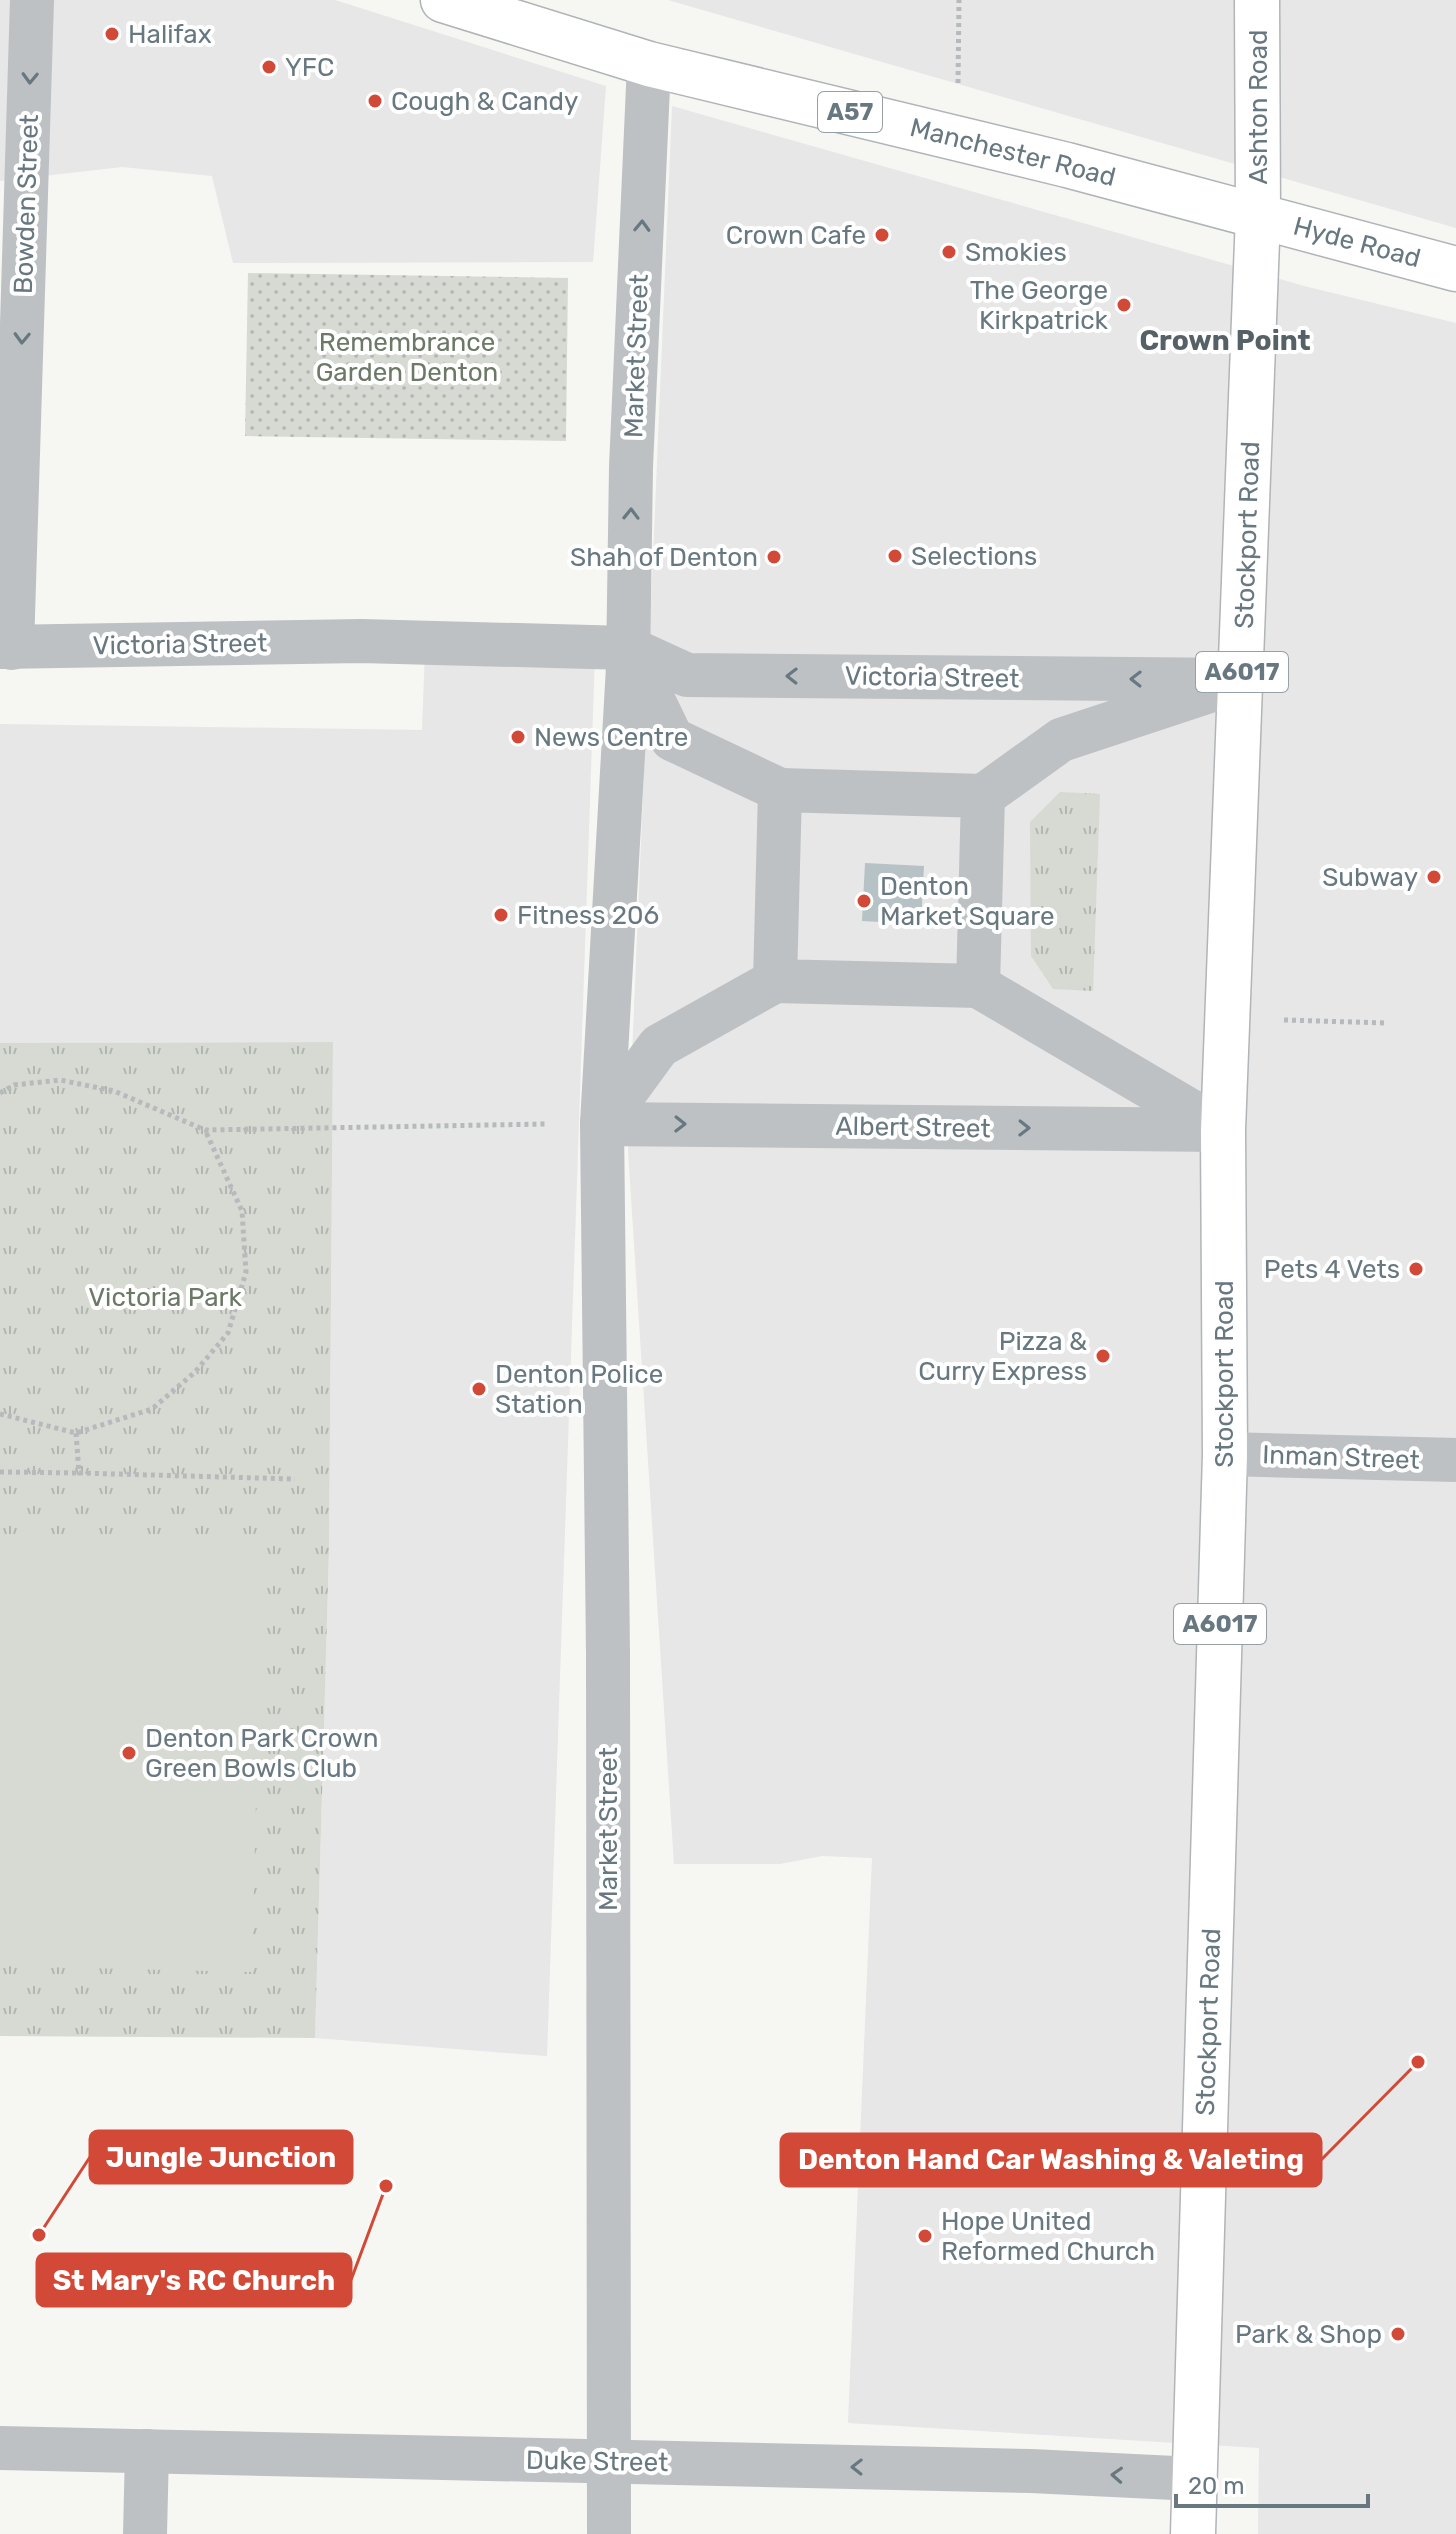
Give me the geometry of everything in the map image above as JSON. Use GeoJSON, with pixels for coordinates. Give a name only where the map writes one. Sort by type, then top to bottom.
{"type":"FeatureCollection","features":[{"type":"Feature","properties":{"kind":"main road","name":"Manchester Road"},"geometry":{"type":"LineString","coordinates":[[443,0],[649,64],[958,137],[1258,215]]}},
{"type":"Feature","properties":{"kind":"main road","name":"Ashton Road"},"geometry":{"type":"LineString","coordinates":[[1257,0],[1258,215]]}},
{"type":"Feature","properties":{"kind":"main road","name":"Hyde Road"},"geometry":{"type":"LineString","coordinates":[[1258,215],[1456,269]]}},
{"type":"Feature","properties":{"kind":"main road","name":"Stockport Road"},"geometry":{"type":"LineString","coordinates":[[1193,2534],[1225,1454],[1223,1130],[1258,215]]}},
{"type":"Feature","properties":{"kind":"street","name":"Bowden Street"},"geometry":{"type":"LineString","coordinates":[[6,648],[32,0]]}},
{"type":"Feature","properties":{"kind":"street","name":"Market Street"},"geometry":{"type":"LineString","coordinates":[[609,2534],[608,1654],[602,1124],[628,648],[631,467],[649,64]]}},
{"type":"Feature","properties":{"kind":"street","name":"Victoria Street"},"geometry":{"type":"LineString","coordinates":[[6,648],[361,641],[628,648],[687,675],[1242,680]]}},
{"type":"Feature","properties":{"kind":"street"},"geometry":{"type":"LineString","coordinates":[[628,648],[672,739],[780,790],[983,796],[1061,740],[1242,680]]}},
{"type":"Feature","properties":{"kind":"street"},"geometry":{"type":"LineString","coordinates":[[775,981],[780,790]]}},
{"type":"Feature","properties":{"kind":"street"},"geometry":{"type":"LineString","coordinates":[[978,986],[983,796]]}},
{"type":"Feature","properties":{"kind":"street"},"geometry":{"type":"LineString","coordinates":[[602,1124],[659,1046],[775,981],[978,986],[1223,1130]]}},
{"type":"Feature","properties":{"kind":"street","name":"Albert Street"},"geometry":{"type":"LineString","coordinates":[[602,1124],[1223,1130]]}},
{"type":"Feature","properties":{"kind":"street","name":"Inman Street"},"geometry":{"type":"LineString","coordinates":[[1225,1454],[1456,1460]]}},
{"type":"Feature","properties":{"kind":"street","name":"Duke Street"},"geometry":{"type":"LineString","coordinates":[[0,2448],[1031,2471],[1195,2479]]}},
{"type":"Feature","properties":{"kind":"street"},"geometry":{"type":"LineString","coordinates":[[145,2534],[147,2451]]}},
{"type":"Feature","properties":{"kind":"path"},"geometry":{"type":"LineString","coordinates":[[958,137],[959,0]]}},
{"type":"Feature","properties":{"kind":"path"},"geometry":{"type":"LineString","coordinates":[[1228,1019],[1387,1023]]}},
{"type":"Feature","properties":{"kind":"path"},"geometry":{"type":"LineString","coordinates":[[0,1093],[14,1085],[60,1080],[114,1091],[205,1130],[602,1124]]}},
{"type":"Feature","properties":{"kind":"path"},"geometry":{"type":"LineString","coordinates":[[0,1414],[76,1433],[152,1409],[195,1372],[228,1333],[246,1272],[242,1211],[205,1130]]}},
{"type":"Feature","properties":{"kind":"path"},"geometry":{"type":"LineString","coordinates":[[76,1433],[79,1473]]}},
{"type":"Feature","properties":{"kind":"path"},"geometry":{"type":"LineString","coordinates":[[0,1472],[295,1479]]}},
{"type":"Feature","properties":{"kind":"shaded area"},"geometry":{"type":"Polygon","coordinates":[[[0,0],[335,0],[606,86],[593,262],[233,263],[212,176],[122,167],[0,181],[0,0]]]}},
{"type":"Feature","properties":{"kind":"shaded area"},"geometry":{"type":"Polygon","coordinates":[[[668,0],[1456,0],[1456,228],[668,0]]]}},
{"type":"Feature","properties":{"kind":"shaded area"},"geometry":{"type":"Polygon","coordinates":[[[672,106],[1304,286],[1456,323],[1456,2534],[1258,2534],[1259,2448],[848,2423],[872,1858],[822,1856],[780,1864],[674,1864],[628,1151],[672,106]]]}},
{"type":"Feature","properties":{"kind":"shaded area"},"geometry":{"type":"Polygon","coordinates":[[[425,652],[595,654],[547,2056],[315,2038],[329,1551],[333,1042],[0,1043],[0,724],[422,730],[425,652]]]}},
{"type":"Feature","properties":{"kind":"shaded area"},"geometry":{"type":"Polygon","coordinates":[[[865,863],[924,866],[921,924],[862,921],[865,863]]]}},
{"type":"Feature","properties":{"kind":"green space","name":"Remembrance Garden Denton"},"geometry":{"type":"Polygon","coordinates":[[[248,273],[568,278],[566,441],[245,436],[248,273]]]}},
{"type":"Feature","properties":{"kind":"green space"},"geometry":{"type":"Polygon","coordinates":[[[1060,792],[1100,794],[1093,991],[1053,989],[1031,956],[1030,822],[1060,792]]]}},
{"type":"Feature","properties":{"kind":"green space","name":"Victoria Park"},"geometry":{"type":"Polygon","coordinates":[[[333,1042],[329,1551],[315,2038],[0,2036],[0,1043],[333,1042]]]}},
{"type":"Feature","properties":{"kind":"green space","name":"Denton Park Crown Green Bowls Club"},"geometry":{"type":"Polygon","coordinates":[[[0,1535],[262,1541],[252,1972],[0,1966],[0,1535]]]}},
{"type":"Feature","properties":{"kind":"place","name":"Halifax"},"geometry":{"type":"Point","coordinates":[112,34]}},
{"type":"Feature","properties":{"kind":"place","name":"YFC"},"geometry":{"type":"Point","coordinates":[269,67]}},
{"type":"Feature","properties":{"kind":"place","name":"Cough & Candy"},"geometry":{"type":"Point","coordinates":[375,101]}},
{"type":"Feature","properties":{"kind":"place","name":"Crown Cafe"},"geometry":{"type":"Point","coordinates":[882,235]}},
{"type":"Feature","properties":{"kind":"place","name":"Smokies"},"geometry":{"type":"Point","coordinates":[949,252]}},
{"type":"Feature","properties":{"kind":"place","name":"The George Kirkpatrick"},"geometry":{"type":"Point","coordinates":[1124,305]}},
{"type":"Feature","properties":{"kind":"place","name":"Selections"},"geometry":{"type":"Point","coordinates":[895,556]}},
{"type":"Feature","properties":{"kind":"place","name":"Shah of Denton"},"geometry":{"type":"Point","coordinates":[774,557]}},
{"type":"Feature","properties":{"kind":"place","name":"News Centre"},"geometry":{"type":"Point","coordinates":[518,737]}},
{"type":"Feature","properties":{"kind":"place","name":"Subway"},"geometry":{"type":"Point","coordinates":[1434,877]}},
{"type":"Feature","properties":{"kind":"place","name":"Denton Market Square"},"geometry":{"type":"Point","coordinates":[864,901]}},
{"type":"Feature","properties":{"kind":"place","name":"Fitness 206"},"geometry":{"type":"Point","coordinates":[501,915]}},
{"type":"Feature","properties":{"kind":"place","name":"Pets 4 Vets"},"geometry":{"type":"Point","coordinates":[1416,1269]}},
{"type":"Feature","properties":{"kind":"place","name":"Pizza & Curry Express"},"geometry":{"type":"Point","coordinates":[1103,1356]}},
{"type":"Feature","properties":{"kind":"place","name":"Denton Police Station"},"geometry":{"type":"Point","coordinates":[479,1389]}},
{"type":"Feature","properties":{"kind":"place","name":"Denton Park Crown Green Bowls Club"},"geometry":{"type":"Point","coordinates":[129,1753]}},
{"type":"Feature","properties":{"kind":"place","name":"Denton Hand Car Washing & Valeting"},"geometry":{"type":"Point","coordinates":[1418,2062]}},
{"type":"Feature","properties":{"kind":"place","name":"St Mary's RC Church"},"geometry":{"type":"Point","coordinates":[386,2186]}},
{"type":"Feature","properties":{"kind":"place","name":"Jungle Junction"},"geometry":{"type":"Point","coordinates":[39,2235]}},
{"type":"Feature","properties":{"kind":"place","name":"Hope United Reformed Church"},"geometry":{"type":"Point","coordinates":[925,2236]}},
{"type":"Feature","properties":{"kind":"place","name":"Park & Shop"},"geometry":{"type":"Point","coordinates":[1398,2334]}},
{"type":"Feature","properties":{"kind":"district","name":"Crown Point"},"geometry":{"type":"Point","coordinates":[1225,340]}}]}
